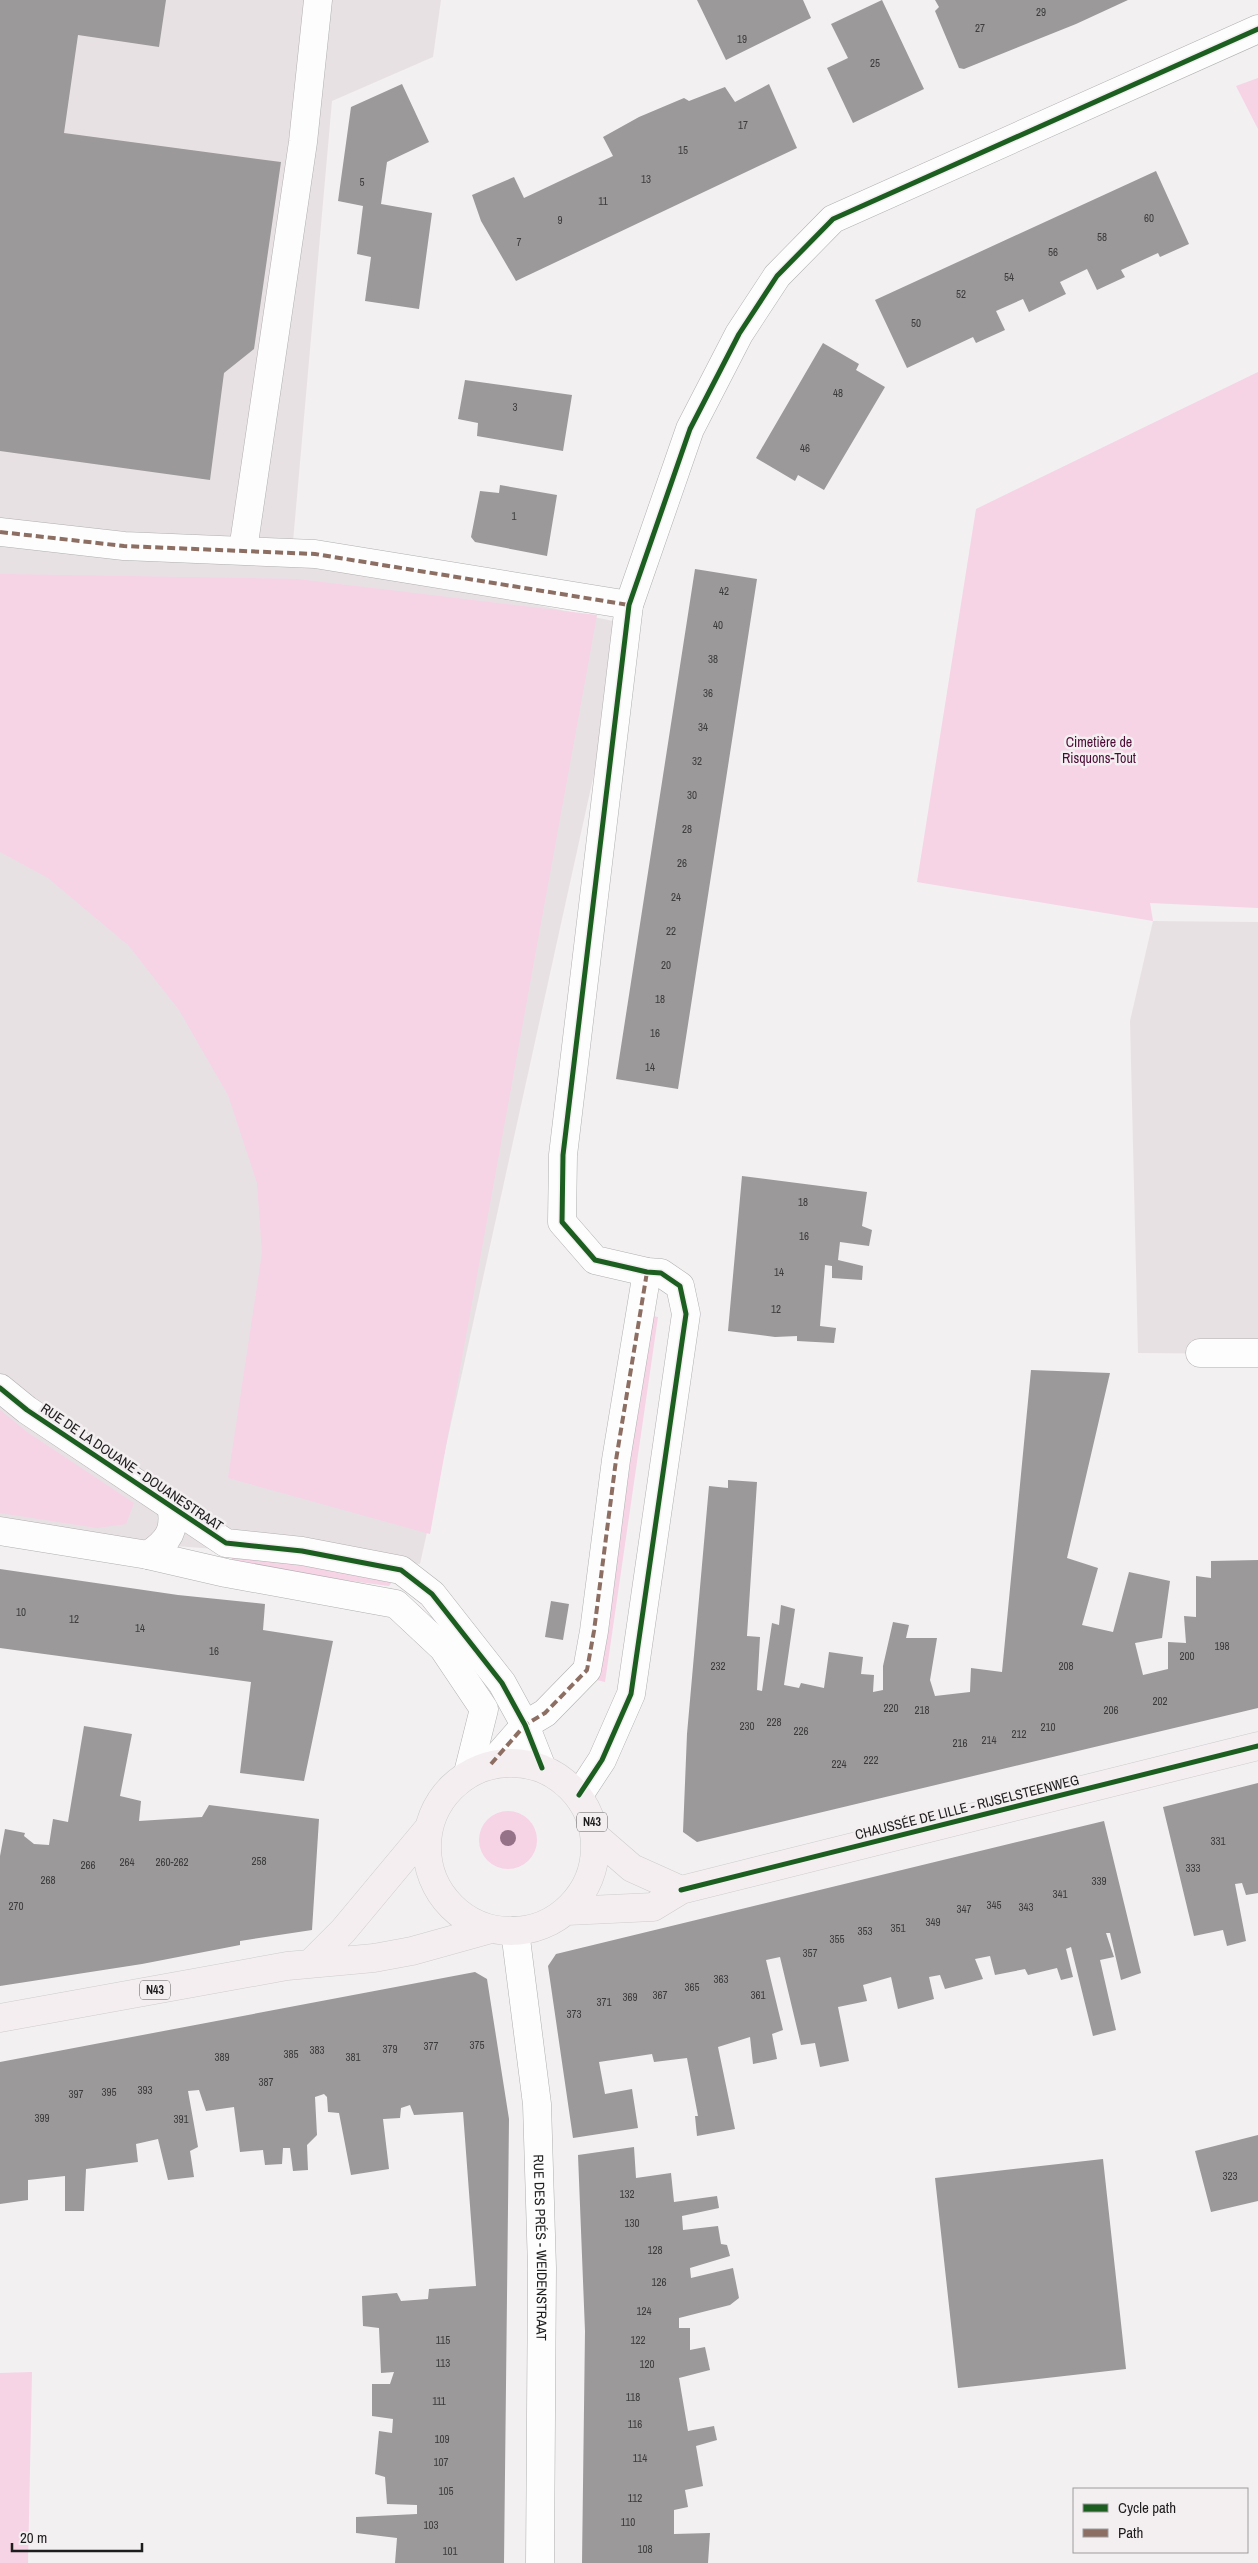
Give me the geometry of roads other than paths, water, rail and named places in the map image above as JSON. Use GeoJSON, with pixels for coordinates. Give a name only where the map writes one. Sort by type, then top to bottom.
{"type":"FeatureCollection","features":[{"type":"Feature","properties":{"kind":"main road","name":"CHAUSSÉE DE LILLE - RIJSELSTEENWEG"},"geometry":{"type":"LineString","coordinates":[[567,1911],[653,1907],[681,1890],[1258,1746]]}},
{"type":"Feature","properties":{"kind":"main road","name":"N43"},"geometry":{"type":"LineString","coordinates":[[0,2018],[311,1963],[374,1958],[412,1952],[503,1930],[543,1926],[567,1911],[588,1884],[596,1852],[592,1822],[578,1796],[562,1779],[542,1768],[517,1762],[479,1769]]}},
{"type":"Feature","properties":{"kind":"main road"},"geometry":{"type":"LineString","coordinates":[[311,1963],[344,1931],[428,1829],[442,1797],[479,1769]]}},
{"type":"Feature","properties":{"kind":"main road"},"geometry":{"type":"LineString","coordinates":[[428,1829],[427,1861],[439,1892],[462,1915],[503,1930]]}},
{"type":"Feature","properties":{"kind":"main road","name":"N43"},"geometry":{"type":"LineString","coordinates":[[595,1836],[632,1868],[681,1890]]}},
{"type":"Feature","properties":{"kind":"street"},"geometry":{"type":"LineString","coordinates":[[243,550],[302,142],[318,0]]}},
{"type":"Feature","properties":{"kind":"street"},"geometry":{"type":"LineString","coordinates":[[578,1796],[602,1760],[631,1694],[686,1314],[680,1286],[661,1273],[647,1272],[595,1260],[562,1222],[563,1156],[629,604],[690,429],[740,334],[777,276],[833,219],[1258,29]]}},
{"type":"Feature","properties":{"kind":"street"},"geometry":{"type":"LineString","coordinates":[[0,532],[124,546],[314,554],[629,604]]}},
{"type":"Feature","properties":{"kind":"street"},"geometry":{"type":"LineString","coordinates":[[479,1769],[525,1725],[545,1713],[587,1670],[594,1631],[616,1460],[647,1272]]}},
{"type":"Feature","properties":{"kind":"street"},"geometry":{"type":"LineString","coordinates":[[1200,1353],[1258,1354]]}},
{"type":"Feature","properties":{"kind":"street","name":"RUE DE LA DOUANE - DOUANESTRAAT"},"geometry":{"type":"LineString","coordinates":[[0,1388],[27,1410],[226,1542],[302,1551],[401,1570],[432,1594],[502,1683],[525,1725],[542,1768]]}},
{"type":"Feature","properties":{"kind":"street","name":"RUE DE LA DOUANE - DOUANESTRAAT"},"geometry":{"type":"LineString","coordinates":[[148,1555],[163,1545],[174,1523],[170,1505]]}},
{"type":"Feature","properties":{"kind":"street"},"geometry":{"type":"LineString","coordinates":[[0,1531],[148,1555],[226,1572],[396,1604],[442,1648],[484,1709],[479,1769]]}},
{"type":"Feature","properties":{"kind":"street","name":"RUE DES PRÉS - WEIDENSTRAAT"},"geometry":{"type":"LineString","coordinates":[[503,1930],[537,2104],[542,2268],[540,2563]]}},
{"type":"Feature","properties":{"kind":"park label","name":"Cimetière de Risquons-Tout"},"geometry":{"type":"Point","coordinates":[1099,750]}}]}
